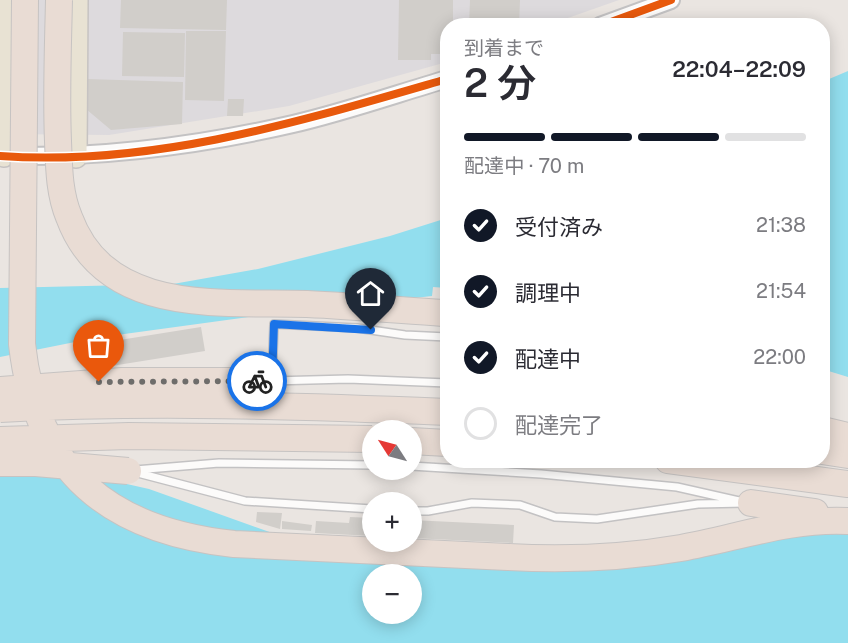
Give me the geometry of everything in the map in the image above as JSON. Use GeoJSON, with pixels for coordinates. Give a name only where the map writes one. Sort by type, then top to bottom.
{"type":"FeatureCollection","features":[{"type":"Feature","properties":{"kind":"highway"},"geometry":{"type":"LineString","coordinates":[[25,0],[22,307],[25,372],[37,415],[53,448],[68,468],[104,500],[125,513],[169,532],[213,542],[556,559],[619,557],[684,547],[789,524],[848,519]]}},
{"type":"Feature","properties":{"kind":"highway"},"geometry":{"type":"LineString","coordinates":[[58,0],[57,115],[62,193],[76,235],[100,265],[117,278],[136,288],[177,299],[309,304],[440,324]]}},
{"type":"Feature","properties":{"kind":"highway"},"geometry":{"type":"LineString","coordinates":[[0,390],[122,381],[272,381]]}},
{"type":"Feature","properties":{"kind":"highway"},"geometry":{"type":"LineString","coordinates":[[0,409],[138,405],[300,406],[440,412]]}},
{"type":"Feature","properties":{"kind":"highway"},"geometry":{"type":"LineString","coordinates":[[830,432],[848,436]]}},
{"type":"Feature","properties":{"kind":"highway"},"geometry":{"type":"LineString","coordinates":[[0,440],[129,436],[362,439]]}},
{"type":"Feature","properties":{"kind":"highway"},"geometry":{"type":"LineString","coordinates":[[422,442],[440,443]]}},
{"type":"Feature","properties":{"kind":"highway"},"geometry":{"type":"LineString","coordinates":[[830,453],[848,455]]}},
{"type":"Feature","properties":{"kind":"highway"},"geometry":{"type":"LineString","coordinates":[[0,463],[36,463],[128,471]]}},
{"type":"Feature","properties":{"kind":"highway"},"geometry":{"type":"LineString","coordinates":[[728,468],[848,484]]}},
{"type":"Feature","properties":{"kind":"highway"},"geometry":{"type":"LineString","coordinates":[[751,503],[848,519]]}},
{"type":"Feature","properties":{"kind":"main road"},"geometry":{"type":"LineString","coordinates":[[2,156],[8,0]]}},
{"type":"Feature","properties":{"kind":"main road"},"geometry":{"type":"LineString","coordinates":[[76,157],[77,0]]}},
{"type":"Feature","properties":{"kind":"street"},"geometry":{"type":"LineString","coordinates":[[622,18],[671,0]]}},
{"type":"Feature","properties":{"kind":"street"},"geometry":{"type":"LineString","coordinates":[[2,156],[76,157],[163,148],[294,124],[440,81]]}},
{"type":"Feature","properties":{"kind":"lane"},"geometry":{"type":"LineString","coordinates":[[440,325],[274,324],[272,381],[348,379],[440,383]]}},
{"type":"Feature","properties":{"kind":"lane"},"geometry":{"type":"LineString","coordinates":[[128,471],[230,463],[362,465]]}},
{"type":"Feature","properties":{"kind":"lane"},"geometry":{"type":"LineString","coordinates":[[422,467],[440,468]]}},
{"type":"Feature","properties":{"kind":"lane"},"geometry":{"type":"LineString","coordinates":[[444,468],[541,474],[677,487],[751,503]]}},
{"type":"Feature","properties":{"kind":"lane"},"geometry":{"type":"LineString","coordinates":[[128,471],[245,501],[362,508]]}},
{"type":"Feature","properties":{"kind":"lane"},"geometry":{"type":"LineString","coordinates":[[422,511],[472,503],[520,505],[555,518],[597,519],[698,504],[751,503]]}},
{"type":"Feature","properties":{"kind":"shaded area"},"geometry":{"type":"Polygon","coordinates":[[[0,0],[619,0],[568,18],[440,18],[440,64],[289,106],[109,135],[0,134],[0,0]]]}},
{"type":"Feature","properties":{"kind":"water"},"geometry":{"type":"Polygon","coordinates":[[[848,71],[848,643],[0,643],[0,288],[173,284],[258,269],[390,236],[440,220],[440,468],[830,468],[830,79],[848,71]]]}},
{"type":"Feature","properties":{"kind":"pier"},"geometry":{"type":"Polygon","coordinates":[[[433,287],[440,288],[440,468],[830,468],[830,371],[848,377],[848,528],[593,549],[422,542],[422,492],[362,492],[362,539],[278,535],[149,489],[109,480],[34,473],[0,475],[0,357],[95,338],[256,316],[432,296],[433,287]]]}},
{"type":"Feature","properties":{"kind":"building"},"geometry":{"type":"Polygon","coordinates":[[[121,0],[227,0],[226,30],[120,28],[121,0]]]}},
{"type":"Feature","properties":{"kind":"building"},"geometry":{"type":"Polygon","coordinates":[[[399,0],[453,0],[453,18],[440,18],[440,54],[431,54],[431,60],[398,60],[399,0]]]}},
{"type":"Feature","properties":{"kind":"building"},"geometry":{"type":"Polygon","coordinates":[[[470,0],[520,0],[519,18],[469,18],[470,0]]]}},
{"type":"Feature","properties":{"kind":"building"},"geometry":{"type":"Polygon","coordinates":[[[186,31],[226,31],[224,101],[185,100],[186,31]]]}},
{"type":"Feature","properties":{"kind":"building"},"geometry":{"type":"Polygon","coordinates":[[[123,32],[185,33],[184,77],[122,76],[123,32]]]}},
{"type":"Feature","properties":{"kind":"building"},"geometry":{"type":"Polygon","coordinates":[[[87,79],[183,82],[182,124],[111,130],[86,109],[87,79]]]}},
{"type":"Feature","properties":{"kind":"building"},"geometry":{"type":"Polygon","coordinates":[[[228,99],[244,99],[243,116],[227,116],[228,99]]]}},
{"type":"Feature","properties":{"kind":"building"},"geometry":{"type":"Polygon","coordinates":[[[201,327],[205,351],[105,367],[101,343],[201,327]]]}},
{"type":"Feature","properties":{"kind":"building"},"geometry":{"type":"Polygon","coordinates":[[[257,512],[282,513],[280,529],[256,522],[257,512]]]}},
{"type":"Feature","properties":{"kind":"building"},"geometry":{"type":"Polygon","coordinates":[[[350,517],[362,518],[362,535],[315,533],[316,521],[349,523],[350,517]]]}},
{"type":"Feature","properties":{"kind":"building"},"geometry":{"type":"Polygon","coordinates":[[[282,521],[312,525],[311,531],[282,529],[282,521]]]}},
{"type":"Feature","properties":{"kind":"building"},"geometry":{"type":"Polygon","coordinates":[[[422,521],[514,525],[513,543],[422,539],[422,521]]]}},
{"type":"Feature","properties":{"kind":"cycle path"},"geometry":{"type":"LineString","coordinates":[[622,18],[671,0]]}},
{"type":"Feature","properties":{"kind":"cycle path"},"geometry":{"type":"LineString","coordinates":[[0,156],[57,158],[114,155],[170,148],[282,125],[440,81]]}},
{"type":"Feature","properties":{"kind":"way so far"},"geometry":{"type":"LineString","coordinates":[[99,382],[257,381]]}},
{"type":"Feature","properties":{"kind":"route"},"geometry":{"type":"LineString","coordinates":[[257,381],[272,381],[274,324],[371,330]]}}]}
